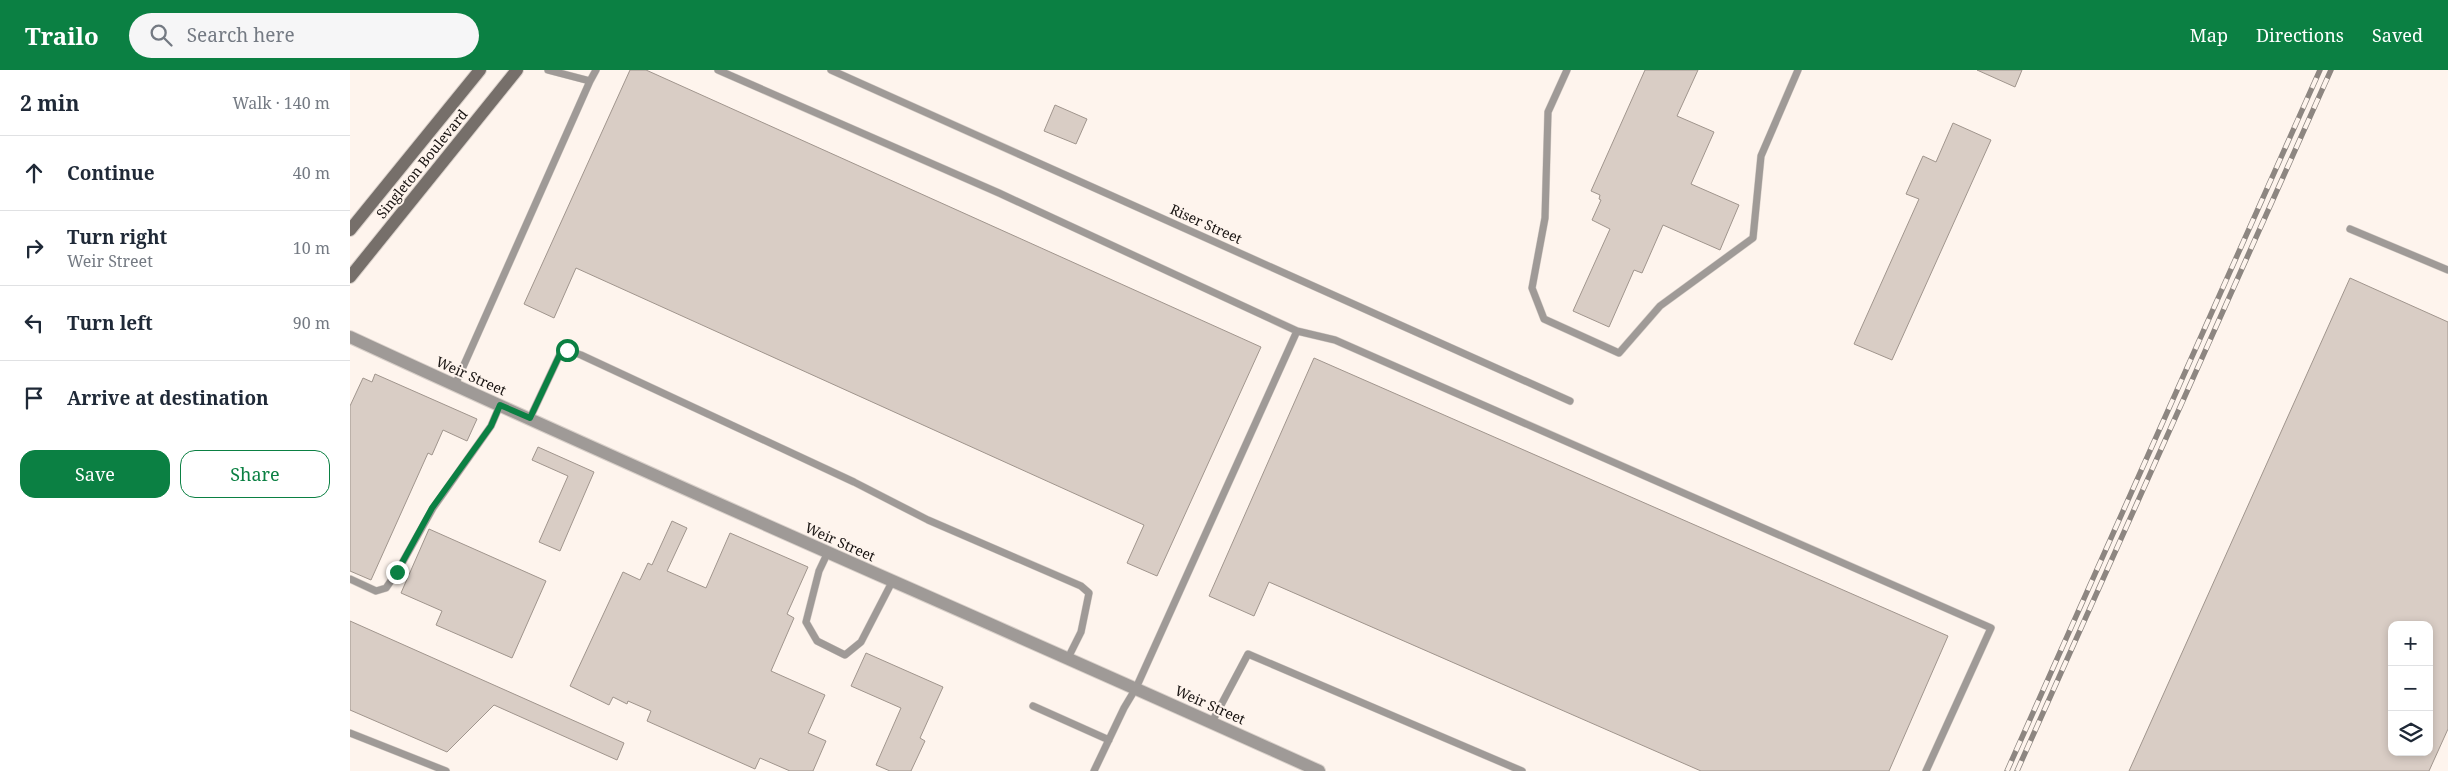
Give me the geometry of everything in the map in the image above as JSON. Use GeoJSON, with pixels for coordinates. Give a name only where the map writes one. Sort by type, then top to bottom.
{"type":"FeatureCollection","features":[{"type":"Feature","properties":{"kind":"main road","name":"Singleton Boulevard"},"geometry":{"type":"LineString","coordinates":[[350,230],[480,70]]}},
{"type":"Feature","properties":{"kind":"main road","name":"Singleton Boulevard"},"geometry":{"type":"LineString","coordinates":[[350,277],[517,70]]}},
{"type":"Feature","properties":{"kind":"street","name":"Weir Street"},"geometry":{"type":"LineString","coordinates":[[350,337],[892,582],[1136,688],[1319,771]]}},
{"type":"Feature","properties":{"kind":"lane"},"geometry":{"type":"LineString","coordinates":[[548,70],[590,81]]}},
{"type":"Feature","properties":{"kind":"lane"},"geometry":{"type":"LineString","coordinates":[[455,385],[596,70]]}},
{"type":"Feature","properties":{"kind":"lane"},"geometry":{"type":"LineString","coordinates":[[718,70],[999,192],[1297,331],[1335,340],[1991,628],[1926,771]]}},
{"type":"Feature","properties":{"kind":"lane","name":"Riser Street"},"geometry":{"type":"LineString","coordinates":[[831,70],[1570,401]]}},
{"type":"Feature","properties":{"kind":"lane"},"geometry":{"type":"LineString","coordinates":[[1567,70],[1548,112],[1545,218],[1532,288],[1544,319],[1619,353],[1660,306],[1753,238],[1761,156],[1798,70]]}},
{"type":"Feature","properties":{"kind":"lane"},"geometry":{"type":"LineString","coordinates":[[2350,229],[2448,270]]}},
{"type":"Feature","properties":{"kind":"lane"},"geometry":{"type":"LineString","coordinates":[[1094,771],[1136,688],[1297,331]]}},
{"type":"Feature","properties":{"kind":"lane"},"geometry":{"type":"LineString","coordinates":[[530,418],[561,352],[567,350],[581,354],[854,482],[928,520],[1081,586],[1089,593],[1081,632],[1068,658]]}},
{"type":"Feature","properties":{"kind":"lane"},"geometry":{"type":"LineString","coordinates":[[350,579],[376,591],[386,588],[397,572],[432,508],[491,426],[500,405]]}},
{"type":"Feature","properties":{"kind":"lane"},"geometry":{"type":"LineString","coordinates":[[828,552],[819,571],[806,622],[817,641],[845,655],[861,642],[892,582]]}},
{"type":"Feature","properties":{"kind":"lane"},"geometry":{"type":"LineString","coordinates":[[1212,722],[1248,654],[1522,771]]}},
{"type":"Feature","properties":{"kind":"lane"},"geometry":{"type":"LineString","coordinates":[[1033,706],[1109,740]]}},
{"type":"Feature","properties":{"kind":"lane"},"geometry":{"type":"LineString","coordinates":[[350,733],[446,771]]}},
{"type":"Feature","properties":{"kind":"building"},"geometry":{"type":"Polygon","coordinates":[[[630,70],[646,70],[1261,347],[1157,576],[1127,563],[1144,525],[576,268],[554,318],[524,304],[630,70]]]}},
{"type":"Feature","properties":{"kind":"building"},"geometry":{"type":"Polygon","coordinates":[[[1645,70],[1698,70],[1677,116],[1714,132],[1691,184],[1739,205],[1720,250],[1663,225],[1642,273],[1634,270],[1609,327],[1573,311],[1610,229],[1592,220],[1601,200],[1599,199],[1600,195],[1591,191],[1645,70]]]}},
{"type":"Feature","properties":{"kind":"building"},"geometry":{"type":"Polygon","coordinates":[[[1977,70],[2022,70],[2015,87],[1977,70]]]}},
{"type":"Feature","properties":{"kind":"building"},"geometry":{"type":"Polygon","coordinates":[[[1055,105],[1087,119],[1076,144],[1044,131],[1055,105]]]}},
{"type":"Feature","properties":{"kind":"building"},"geometry":{"type":"Polygon","coordinates":[[[1953,123],[1991,140],[1892,360],[1854,344],[1919,199],[1906,194],[1923,156],[1936,162],[1953,123]]]}},
{"type":"Feature","properties":{"kind":"building"},"geometry":{"type":"Polygon","coordinates":[[[2350,278],[2448,322],[2448,729],[2429,771],[2129,771],[2350,278]]]}},
{"type":"Feature","properties":{"kind":"building"},"geometry":{"type":"Polygon","coordinates":[[[1314,358],[1948,636],[1889,771],[1701,771],[1269,582],[1254,616],[1209,596],[1314,358]]]}},
{"type":"Feature","properties":{"kind":"building"},"geometry":{"type":"Polygon","coordinates":[[[375,374],[477,419],[467,441],[443,430],[432,455],[428,453],[371,580],[350,571],[350,406],[363,378],[372,382],[375,374]]]}},
{"type":"Feature","properties":{"kind":"building"},"geometry":{"type":"Polygon","coordinates":[[[538,447],[594,472],[560,551],[539,542],[568,476],[532,460],[538,447]]]}},
{"type":"Feature","properties":{"kind":"building"},"geometry":{"type":"Polygon","coordinates":[[[672,521],[687,528],[667,571],[706,588],[730,533],[808,567],[787,614],[794,618],[771,671],[825,695],[808,733],[826,741],[813,771],[790,771],[760,758],[755,769],[647,721],[651,711],[628,701],[627,704],[613,697],[609,705],[570,686],[623,572],[640,580],[648,563],[652,565],[672,521]]]}},
{"type":"Feature","properties":{"kind":"building"},"geometry":{"type":"Polygon","coordinates":[[[429,529],[546,581],[512,658],[436,625],[442,611],[401,593],[429,529]]]}},
{"type":"Feature","properties":{"kind":"building"},"geometry":{"type":"Polygon","coordinates":[[[350,621],[624,743],[617,760],[494,705],[447,752],[350,710],[350,621]]]}},
{"type":"Feature","properties":{"kind":"building"},"geometry":{"type":"Polygon","coordinates":[[[866,653],[943,687],[920,738],[925,741],[911,771],[890,771],[876,765],[901,708],[851,686],[866,653]]]}},
{"type":"Feature","properties":{"kind":"railway"},"geometry":{"type":"LineString","coordinates":[[2007,771],[2320,70]]}},
{"type":"Feature","properties":{"kind":"railway"},"geometry":{"type":"LineString","coordinates":[[2017,771],[2331,70]]}},
{"type":"Feature","properties":{"kind":"route"},"geometry":{"type":"LineString","coordinates":[[397,572],[432,508],[491,426],[500,405],[530,418],[561,352],[567,350]]}}]}
